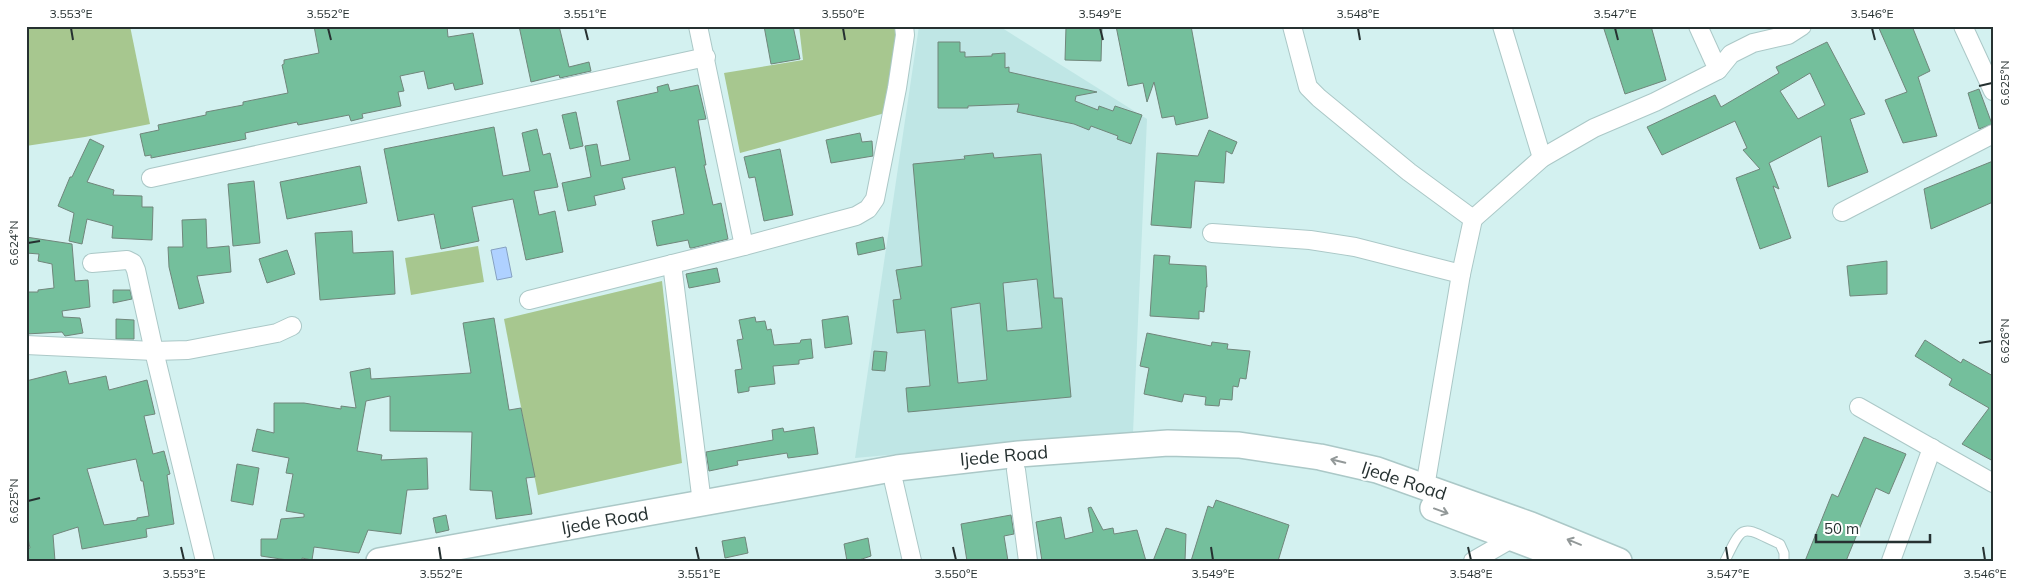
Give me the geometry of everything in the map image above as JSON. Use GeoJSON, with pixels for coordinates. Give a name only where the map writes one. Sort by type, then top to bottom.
{"type":"FeatureCollection","features":[{"type":"Feature","properties":{"kind":"main road","name":"Ijede Road"},"geometry":{"type":"LineString","coordinates":[[462,561],[789,494],[897,468],[974,459],[1168,443],[1239,445],[1320,457],[1376,470],[1532,524],[1619,561]]}},
{"type":"Feature","properties":{"kind":"main road","name":"Ijede Road"},"geometry":{"type":"LineString","coordinates":[[379,561],[702,503],[1016,470],[1164,458],[1233,461],[1314,473],[1369,485],[1573,561]]}},
{"type":"Feature","properties":{"kind":"street"},"geometry":{"type":"LineString","coordinates":[[698,26],[744,246]]}},
{"type":"Feature","properties":{"kind":"street"},"geometry":{"type":"LineString","coordinates":[[530,300],[856,216],[868,209],[875,199],[897,88],[905,35],[904,26]]}},
{"type":"Feature","properties":{"kind":"street"},"geometry":{"type":"LineString","coordinates":[[1292,26],[1308,87],[1409,172],[1474,219]]}},
{"type":"Feature","properties":{"kind":"street"},"geometry":{"type":"LineString","coordinates":[[1502,26],[1542,158]]}},
{"type":"Feature","properties":{"kind":"street"},"geometry":{"type":"LineString","coordinates":[[1698,26],[1718,70]]}},
{"type":"Feature","properties":{"kind":"street"},"geometry":{"type":"LineString","coordinates":[[1426,487],[1461,274],[1474,219],[1542,158],[1594,128],[1654,102],[1718,70],[1732,54],[1753,43],[1788,35],[1802,26]]}},
{"type":"Feature","properties":{"kind":"street"},"geometry":{"type":"LineString","coordinates":[[1963,26],[1993,91]]}},
{"type":"Feature","properties":{"kind":"street"},"geometry":{"type":"LineString","coordinates":[[151,178],[706,57]]}},
{"type":"Feature","properties":{"kind":"street"},"geometry":{"type":"LineString","coordinates":[[1842,212],[1993,134]]}},
{"type":"Feature","properties":{"kind":"street"},"geometry":{"type":"LineString","coordinates":[[1212,233],[1310,240],[1355,247],[1461,274]]}},
{"type":"Feature","properties":{"kind":"street"},"geometry":{"type":"LineString","coordinates":[[92,263],[127,260],[133,263],[205,561]]}},
{"type":"Feature","properties":{"kind":"street"},"geometry":{"type":"LineString","coordinates":[[672,264],[702,503]]}},
{"type":"Feature","properties":{"kind":"street"},"geometry":{"type":"LineString","coordinates":[[26,345],[154,351],[188,350],[277,333],[292,326]]}},
{"type":"Feature","properties":{"kind":"street"},"geometry":{"type":"LineString","coordinates":[[1859,407],[1993,483]]}},
{"type":"Feature","properties":{"kind":"street"},"geometry":{"type":"LineString","coordinates":[[1891,561],[1932,448]]}},
{"type":"Feature","properties":{"kind":"street"},"geometry":{"type":"LineString","coordinates":[[1016,470],[1028,561]]}},
{"type":"Feature","properties":{"kind":"street"},"geometry":{"type":"LineString","coordinates":[[894,484],[912,561]]}},
{"type":"Feature","properties":{"kind":"street"},"geometry":{"type":"LineString","coordinates":[[1473,561],[1513,538]]}},
{"type":"Feature","properties":{"kind":"lane"},"geometry":{"type":"LineString","coordinates":[[1726,561],[1740,532],[1748,530],[1780,544],[1784,553],[1784,561]]}},
{"type":"Feature","properties":{"kind":"shaded area"},"geometry":{"type":"Polygon","coordinates":[[[919,26],[999,26],[1147,119],[1133,433],[855,458],[919,26]]]}},
{"type":"Feature","properties":{"kind":"green space"},"geometry":{"type":"Polygon","coordinates":[[[26,26],[130,26],[150,124],[26,146],[26,26]]]}},
{"type":"Feature","properties":{"kind":"green space"},"geometry":{"type":"Polygon","coordinates":[[[799,26],[895,26],[897,45],[885,113],[740,153],[724,73],[803,60],[799,26]]]}},
{"type":"Feature","properties":{"kind":"green space"},"geometry":{"type":"Polygon","coordinates":[[[478,246],[484,282],[411,295],[405,258],[478,246]]]}},
{"type":"Feature","properties":{"kind":"green space"},"geometry":{"type":"Polygon","coordinates":[[[662,281],[682,463],[538,495],[504,319],[662,281]]]}},
{"type":"Feature","properties":{"kind":"water"},"geometry":{"type":"Polygon","coordinates":[[[506,247],[512,277],[497,280],[491,250],[506,247]]]}},
{"type":"Feature","properties":{"kind":"building"},"geometry":{"type":"Polygon","coordinates":[[[314,26],[447,26],[448,37],[473,33],[483,84],[455,90],[453,83],[428,89],[424,71],[400,76],[404,91],[398,92],[401,106],[362,114],[363,118],[351,121],[349,115],[298,125],[297,122],[245,133],[246,139],[151,158],[151,155],[145,156],[140,134],[159,130],[158,125],[206,115],[206,112],[243,105],[243,102],[288,93],[282,65],[284,60],[319,53],[314,26]]]}},
{"type":"Feature","properties":{"kind":"building"},"geometry":{"type":"Polygon","coordinates":[[[519,26],[559,26],[569,67],[589,62],[591,71],[560,78],[559,75],[531,82],[519,26]]]}},
{"type":"Feature","properties":{"kind":"building"},"geometry":{"type":"Polygon","coordinates":[[[764,26],[793,26],[800,59],[771,64],[764,26]]]}},
{"type":"Feature","properties":{"kind":"building"},"geometry":{"type":"Polygon","coordinates":[[[1102,26],[1101,61],[1065,60],[1066,27],[1102,26]]]}},
{"type":"Feature","properties":{"kind":"building"},"geometry":{"type":"Polygon","coordinates":[[[1116,26],[1191,26],[1208,118],[1176,125],[1174,116],[1162,118],[1154,82],[1147,102],[1143,83],[1128,86],[1116,26]]]}},
{"type":"Feature","properties":{"kind":"building"},"geometry":{"type":"Polygon","coordinates":[[[1603,26],[1651,26],[1666,80],[1625,94],[1603,26]]]}},
{"type":"Feature","properties":{"kind":"building"},"geometry":{"type":"Polygon","coordinates":[[[1878,26],[1912,26],[1930,71],[1918,77],[1937,136],[1903,143],[1885,100],[1907,92],[1878,26]]]}},
{"type":"Feature","properties":{"kind":"building"},"geometry":{"type":"Polygon","coordinates":[[[938,42],[960,42],[960,52],[965,52],[965,57],[992,56],[992,54],[1005,53],[1005,68],[1009,67],[1009,72],[1097,92],[1076,96],[1075,101],[1098,110],[1099,106],[1113,111],[1115,106],[1142,115],[1131,144],[1117,139],[1118,136],[1091,126],[1089,130],[1074,124],[1017,112],[1019,104],[938,108],[938,42]]]}},
{"type":"Feature","properties":{"kind":"building"},"geometry":{"type":"Polygon","coordinates":[[[1827,42],[1865,114],[1850,119],[1868,172],[1828,187],[1821,136],[1769,163],[1779,189],[1773,186],[1791,238],[1760,249],[1736,178],[1760,169],[1743,150],[1747,148],[1735,121],[1662,155],[1647,127],[1715,95],[1721,107],[1779,73],[1776,67],[1827,42]],[[1810,73],[1780,91],[1798,119],[1825,105],[1810,73]]]}},
{"type":"Feature","properties":{"kind":"building"},"geometry":{"type":"Polygon","coordinates":[[[668,84],[670,91],[698,85],[706,119],[698,120],[706,165],[704,165],[713,205],[721,203],[728,239],[692,248],[690,248],[688,240],[657,246],[652,221],[684,214],[675,167],[622,178],[625,189],[594,196],[596,205],[568,211],[562,183],[591,177],[585,146],[597,144],[601,166],[630,160],[617,101],[658,92],[657,87],[668,84]]]}},
{"type":"Feature","properties":{"kind":"building"},"geometry":{"type":"Polygon","coordinates":[[[1979,89],[1992,124],[1979,129],[1968,93],[1979,89]]]}},
{"type":"Feature","properties":{"kind":"building"},"geometry":{"type":"Polygon","coordinates":[[[576,112],[583,146],[570,149],[562,115],[576,112]]]}},
{"type":"Feature","properties":{"kind":"building"},"geometry":{"type":"Polygon","coordinates":[[[494,127],[503,176],[530,171],[522,133],[537,129],[543,155],[550,153],[558,187],[534,191],[539,215],[555,211],[563,252],[526,260],[513,199],[472,207],[479,241],[441,249],[434,214],[398,221],[384,149],[494,127]]]}},
{"type":"Feature","properties":{"kind":"building"},"geometry":{"type":"Polygon","coordinates":[[[1209,130],[1237,142],[1232,154],[1226,151],[1224,183],[1195,181],[1191,228],[1151,225],[1157,153],[1198,156],[1209,130]]]}},
{"type":"Feature","properties":{"kind":"building"},"geometry":{"type":"Polygon","coordinates":[[[860,133],[862,142],[872,141],[873,156],[831,163],[826,140],[860,133]]]}},
{"type":"Feature","properties":{"kind":"building"},"geometry":{"type":"Polygon","coordinates":[[[90,139],[104,146],[87,182],[114,190],[113,195],[142,196],[142,207],[153,207],[152,240],[112,238],[113,226],[87,219],[82,244],[69,241],[74,213],[58,206],[70,177],[72,177],[90,139]]]}},
{"type":"Feature","properties":{"kind":"building"},"geometry":{"type":"Polygon","coordinates":[[[780,149],[793,215],[764,221],[755,177],[749,178],[744,157],[780,149]]]}},
{"type":"Feature","properties":{"kind":"building"},"geometry":{"type":"Polygon","coordinates":[[[993,153],[994,158],[1041,154],[1054,298],[1062,298],[1071,397],[908,412],[906,388],[930,386],[925,330],[897,333],[893,300],[901,299],[896,270],[922,266],[913,164],[965,159],[964,156],[993,153]],[[1037,279],[1003,283],[1007,331],[1042,328],[1037,279]],[[980,303],[951,308],[958,383],[987,380],[980,303]]]}},
{"type":"Feature","properties":{"kind":"building"},"geometry":{"type":"Polygon","coordinates":[[[1993,161],[1993,202],[1931,229],[1924,189],[1993,161]]]}},
{"type":"Feature","properties":{"kind":"building"},"geometry":{"type":"Polygon","coordinates":[[[360,166],[367,203],[287,219],[280,182],[360,166]]]}},
{"type":"Feature","properties":{"kind":"building"},"geometry":{"type":"Polygon","coordinates":[[[254,181],[260,243],[233,246],[228,184],[254,181]]]}},
{"type":"Feature","properties":{"kind":"building"},"geometry":{"type":"Polygon","coordinates":[[[206,219],[207,248],[229,246],[231,272],[197,276],[204,303],[179,309],[169,267],[168,247],[183,247],[182,220],[206,219]]]}},
{"type":"Feature","properties":{"kind":"building"},"geometry":{"type":"Polygon","coordinates":[[[352,231],[353,253],[393,251],[395,294],[320,300],[315,233],[352,231]]]}},
{"type":"Feature","properties":{"kind":"building"},"geometry":{"type":"Polygon","coordinates":[[[26,237],[72,244],[75,281],[88,280],[90,307],[62,311],[63,317],[80,318],[83,333],[65,336],[62,332],[26,334],[26,292],[38,292],[38,290],[54,288],[52,264],[38,261],[39,254],[26,253],[26,237]]]}},
{"type":"Feature","properties":{"kind":"building"},"geometry":{"type":"Polygon","coordinates":[[[883,237],[885,249],[858,255],[856,243],[883,237]]]}},
{"type":"Feature","properties":{"kind":"building"},"geometry":{"type":"Polygon","coordinates":[[[287,250],[295,274],[267,283],[259,259],[287,250]]]}},
{"type":"Feature","properties":{"kind":"building"},"geometry":{"type":"Polygon","coordinates":[[[1154,255],[1170,256],[1169,264],[1206,266],[1207,287],[1204,312],[1199,311],[1199,319],[1150,316],[1154,255]]]}},
{"type":"Feature","properties":{"kind":"building"},"geometry":{"type":"Polygon","coordinates":[[[1887,261],[1887,294],[1850,296],[1847,266],[1887,261]]]}},
{"type":"Feature","properties":{"kind":"building"},"geometry":{"type":"Polygon","coordinates":[[[717,268],[720,282],[689,288],[686,274],[717,268]]]}},
{"type":"Feature","properties":{"kind":"building"},"geometry":{"type":"Polygon","coordinates":[[[113,290],[130,290],[132,299],[113,303],[113,290]]]}},
{"type":"Feature","properties":{"kind":"building"},"geometry":{"type":"Polygon","coordinates":[[[848,316],[852,344],[825,348],[822,320],[848,316]]]}},
{"type":"Feature","properties":{"kind":"building"},"geometry":{"type":"Polygon","coordinates":[[[755,317],[756,322],[765,321],[767,330],[771,329],[774,345],[800,343],[801,340],[811,339],[813,358],[799,360],[799,364],[773,366],[775,384],[749,387],[749,391],[738,393],[735,370],[742,369],[737,340],[743,339],[739,320],[755,317]]]}},
{"type":"Feature","properties":{"kind":"building"},"geometry":{"type":"Polygon","coordinates":[[[494,318],[509,410],[521,408],[535,477],[526,478],[532,514],[496,519],[492,491],[470,490],[472,432],[390,431],[390,396],[366,401],[357,451],[382,455],[381,460],[427,458],[428,489],[407,490],[401,534],[368,530],[359,553],[314,547],[312,560],[302,558],[302,561],[294,561],[261,556],[261,539],[277,539],[281,519],[304,517],[304,514],[286,511],[293,474],[286,473],[289,458],[252,451],[257,429],[274,433],[274,403],[304,403],[341,409],[341,406],[356,408],[350,372],[370,368],[371,379],[471,373],[463,323],[494,318]]]}},
{"type":"Feature","properties":{"kind":"building"},"geometry":{"type":"Polygon","coordinates":[[[116,319],[134,320],[134,339],[116,339],[116,319]]]}},
{"type":"Feature","properties":{"kind":"building"},"geometry":{"type":"Polygon","coordinates":[[[1147,333],[1211,346],[1212,342],[1228,344],[1227,349],[1250,351],[1246,379],[1240,378],[1238,387],[1233,386],[1232,400],[1220,399],[1219,406],[1205,405],[1206,397],[1184,394],[1182,402],[1144,394],[1149,368],[1140,366],[1147,333]]]}},
{"type":"Feature","properties":{"kind":"building"},"geometry":{"type":"Polygon","coordinates":[[[1925,340],[1961,363],[1963,359],[1993,376],[1993,461],[1962,444],[1989,408],[1949,385],[1952,379],[1915,356],[1925,340]]]}},
{"type":"Feature","properties":{"kind":"building"},"geometry":{"type":"Polygon","coordinates":[[[874,351],[887,352],[885,371],[872,370],[874,351]]]}},
{"type":"Feature","properties":{"kind":"building"},"geometry":{"type":"Polygon","coordinates":[[[66,371],[69,384],[106,376],[109,390],[147,380],[155,414],[144,416],[153,454],[164,451],[170,474],[167,475],[174,524],[146,529],[147,537],[82,549],[78,527],[53,535],[55,561],[29,561],[28,549],[30,548],[26,529],[26,381],[66,371]],[[136,459],[87,469],[104,525],[137,520],[137,518],[149,516],[143,481],[141,481],[136,459]]]}},
{"type":"Feature","properties":{"kind":"building"},"geometry":{"type":"Polygon","coordinates":[[[814,427],[818,454],[788,458],[787,453],[737,461],[738,465],[709,471],[706,452],[773,440],[772,430],[783,428],[784,432],[814,427]]]}},
{"type":"Feature","properties":{"kind":"building"},"geometry":{"type":"Polygon","coordinates":[[[1864,437],[1906,454],[1889,494],[1876,488],[1846,561],[1805,561],[1832,494],[1838,497],[1864,437]]]}},
{"type":"Feature","properties":{"kind":"building"},"geometry":{"type":"Polygon","coordinates":[[[237,464],[259,468],[253,505],[231,501],[237,464]]]}},
{"type":"Feature","properties":{"kind":"building"},"geometry":{"type":"Polygon","coordinates":[[[1216,500],[1289,525],[1278,561],[1191,561],[1208,506],[1213,508],[1216,500]]]}},
{"type":"Feature","properties":{"kind":"building"},"geometry":{"type":"Polygon","coordinates":[[[1091,507],[1103,530],[1113,528],[1114,534],[1137,530],[1146,561],[1042,561],[1036,522],[1061,517],[1065,539],[1093,532],[1088,508],[1091,507]]]}},
{"type":"Feature","properties":{"kind":"building"},"geometry":{"type":"Polygon","coordinates":[[[446,515],[449,530],[436,533],[433,518],[446,515]]]}},
{"type":"Feature","properties":{"kind":"building"},"geometry":{"type":"Polygon","coordinates":[[[1011,515],[1014,534],[1004,536],[1008,561],[967,561],[961,524],[1011,515]]]}},
{"type":"Feature","properties":{"kind":"building"},"geometry":{"type":"Polygon","coordinates":[[[1166,528],[1186,534],[1185,561],[1153,561],[1166,528]]]}},
{"type":"Feature","properties":{"kind":"building"},"geometry":{"type":"Polygon","coordinates":[[[745,537],[748,553],[725,558],[722,541],[745,537]]]}},
{"type":"Feature","properties":{"kind":"building"},"geometry":{"type":"Polygon","coordinates":[[[868,538],[871,556],[856,561],[847,561],[844,544],[868,538]]]}}]}
